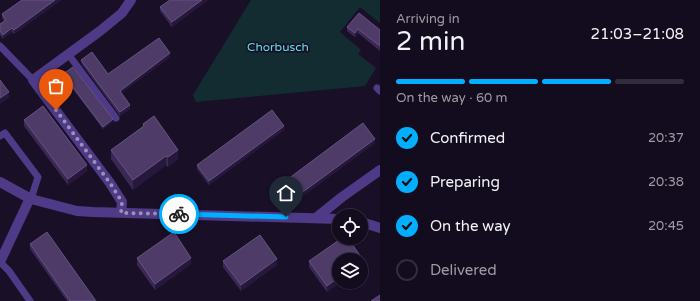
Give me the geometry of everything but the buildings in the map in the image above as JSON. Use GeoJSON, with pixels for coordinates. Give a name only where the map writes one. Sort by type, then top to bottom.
{"type":"FeatureCollection","features":[{"type":"Feature","properties":{"kind":"street"},"geometry":{"type":"LineString","coordinates":[[121,213],[122,202],[110,183],[33,80],[100,31],[122,12],[131,0]]}},
{"type":"Feature","properties":{"kind":"street"},"geometry":{"type":"LineString","coordinates":[[316,218],[380,170]]}},
{"type":"Feature","properties":{"kind":"street"},"geometry":{"type":"LineString","coordinates":[[0,182],[30,198],[77,211],[332,219]]}},
{"type":"Feature","properties":{"kind":"street"},"geometry":{"type":"LineString","coordinates":[[0,262],[30,198]]}},
{"type":"Feature","properties":{"kind":"street"},"geometry":{"type":"LineString","coordinates":[[368,224],[380,228]]}},
{"type":"Feature","properties":{"kind":"lane"},"geometry":{"type":"LineString","coordinates":[[0,46],[33,80]]}},
{"type":"Feature","properties":{"kind":"lane"},"geometry":{"type":"LineString","coordinates":[[68,54],[116,118]]}},
{"type":"Feature","properties":{"kind":"lane"},"geometry":{"type":"LineString","coordinates":[[0,136],[5,133],[38,177],[30,198]]}},
{"type":"Feature","properties":{"kind":"lane"},"geometry":{"type":"LineString","coordinates":[[0,262],[9,271],[30,301]]}},
{"type":"Feature","properties":{"kind":"green space","name":"Chorbusch"},"geometry":{"type":"Polygon","coordinates":[[[251,0],[380,0],[380,23],[360,7],[340,32],[361,50],[358,54],[376,68],[365,86],[196,102],[193,95],[251,0]]]}},
{"type":"Feature","properties":{"kind":"way so far"},"geometry":{"type":"LineString","coordinates":[[56,110],[110,183],[122,202],[121,213],[179,214]]}},
{"type":"Feature","properties":{"kind":"route"},"geometry":{"type":"LineString","coordinates":[[179,214],[286,217]]}}]}
